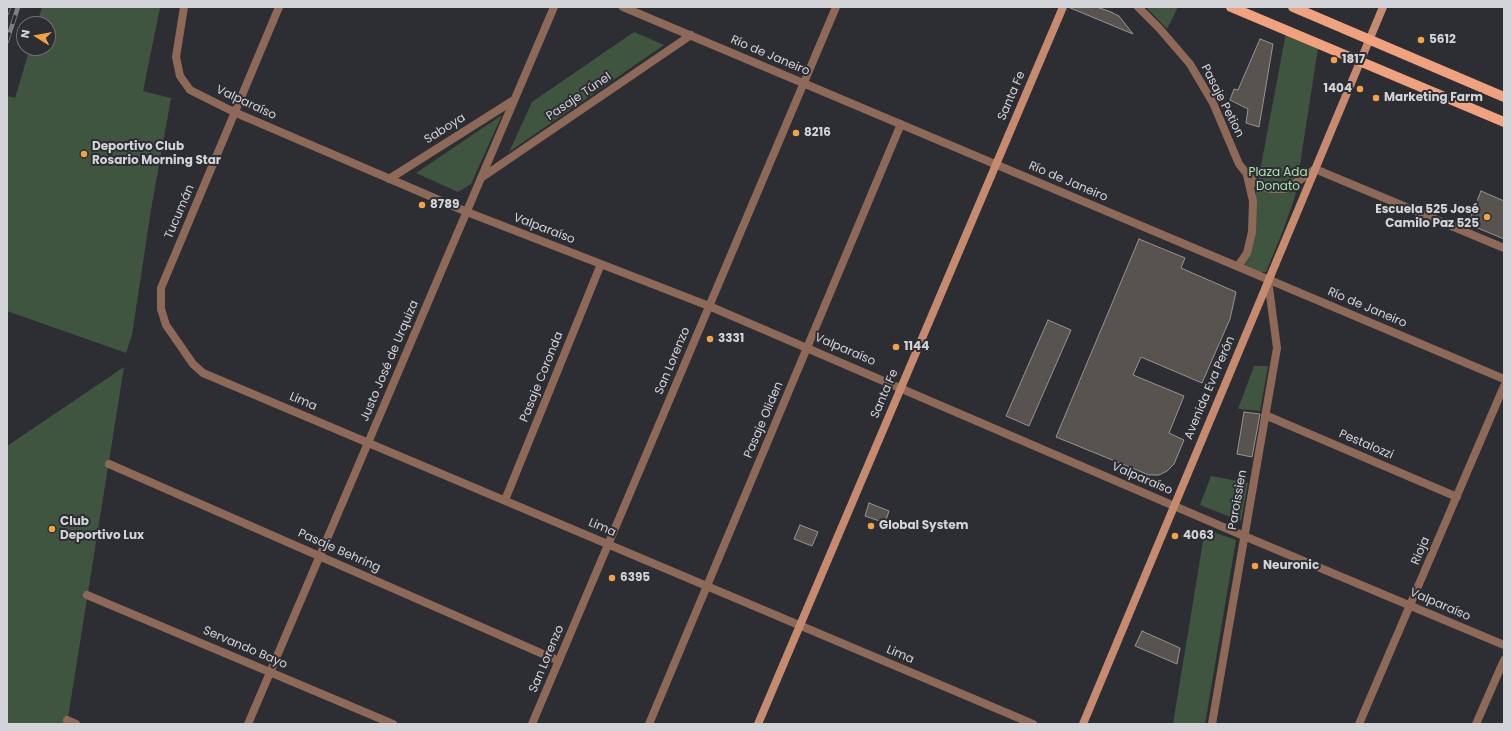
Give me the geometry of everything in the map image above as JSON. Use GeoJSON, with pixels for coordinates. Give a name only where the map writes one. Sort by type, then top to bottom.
{"type":"FeatureCollection","features":[{"type":"Feature","properties":{"kind":"main road","name":"Santa Fe"},"geometry":{"type":"LineString","coordinates":[[758,724],[1062,7]]}},
{"type":"Feature","properties":{"kind":"main road"},"geometry":{"type":"LineString","coordinates":[[1231,7],[1504,122]]}},
{"type":"Feature","properties":{"kind":"main road"},"geometry":{"type":"LineString","coordinates":[[1293,7],[1504,97]]}},
{"type":"Feature","properties":{"kind":"main road","name":"Avenida Eva Perón"},"geometry":{"type":"LineString","coordinates":[[1083,724],[1383,7]]}},
{"type":"Feature","properties":{"kind":"street","name":"Valparaíso"},"geometry":{"type":"LineString","coordinates":[[184,7],[176,57],[180,76],[190,90],[234,112],[466,212],[709,306],[901,387],[1244,536],[1504,645]]}},
{"type":"Feature","properties":{"kind":"street","name":"Tucumán"},"geometry":{"type":"LineString","coordinates":[[174,338],[166,325],[161,309],[161,288],[278,7]]}},
{"type":"Feature","properties":{"kind":"street","name":"Justo José de Urquiza"},"geometry":{"type":"LineString","coordinates":[[248,724],[554,7]]}},
{"type":"Feature","properties":{"kind":"street","name":"Río de Janeiro"},"geometry":{"type":"LineString","coordinates":[[623,7],[1504,379]]}},
{"type":"Feature","properties":{"kind":"street","name":"San Lorenzo"},"geometry":{"type":"LineString","coordinates":[[532,724],[836,7]]}},
{"type":"Feature","properties":{"kind":"street","name":"Pasaje Petion"},"geometry":{"type":"LineString","coordinates":[[1138,7],[1159,28],[1190,64],[1213,103],[1239,164],[1255,183],[1272,189],[1284,189],[1293,185],[1315,169]]}},
{"type":"Feature","properties":{"kind":"street","name":"Pasaje Túnel"},"geometry":{"type":"LineString","coordinates":[[481,178],[691,36]]}},
{"type":"Feature","properties":{"kind":"street","name":"Saboya"},"geometry":{"type":"LineString","coordinates":[[389,178],[514,100]]}},
{"type":"Feature","properties":{"kind":"street","name":"Pasaje Oliden"},"geometry":{"type":"LineString","coordinates":[[649,724],[901,124]]}},
{"type":"Feature","properties":{"kind":"street"},"geometry":{"type":"LineString","coordinates":[[1315,169],[1504,248]]}},
{"type":"Feature","properties":{"kind":"street","name":"Pasaje Petion"},"geometry":{"type":"LineString","coordinates":[[1238,266],[1246,253],[1252,232],[1253,201],[1247,174]]}},
{"type":"Feature","properties":{"kind":"street","name":"Pasaje Coronda"},"geometry":{"type":"LineString","coordinates":[[505,500],[601,264]]}},
{"type":"Feature","properties":{"kind":"street","name":"Paroissien"},"geometry":{"type":"LineString","coordinates":[[1212,724],[1276,348],[1268,280]]}},
{"type":"Feature","properties":{"kind":"street","name":"Lima"},"geometry":{"type":"LineString","coordinates":[[174,338],[193,364],[203,373],[1033,724]]}},
{"type":"Feature","properties":{"kind":"street","name":"Rioja"},"geometry":{"type":"LineString","coordinates":[[1359,724],[1504,386]]}},
{"type":"Feature","properties":{"kind":"street","name":"Pestalozzi"},"geometry":{"type":"LineString","coordinates":[[1265,415],[1457,497]]}},
{"type":"Feature","properties":{"kind":"street","name":"Pasaje Behring"},"geometry":{"type":"LineString","coordinates":[[108,464],[559,661]]}},
{"type":"Feature","properties":{"kind":"street","name":"Servando Bayo"},"geometry":{"type":"LineString","coordinates":[[87,595],[393,724]]}},
{"type":"Feature","properties":{"kind":"street"},"geometry":{"type":"LineString","coordinates":[[1476,724],[1504,660]]}},
{"type":"Feature","properties":{"kind":"street"},"geometry":{"type":"LineString","coordinates":[[67,720],[76,724]]}},
{"type":"Feature","properties":{"kind":"green space","name":"Deportivo Club Rosario Morning Star"},"geometry":{"type":"Polygon","coordinates":[[[42,7],[160,8],[143,91],[171,98],[151,210],[132,335],[126,353],[7,311],[7,96],[15,98],[28,56],[56,56],[56,16],[39,16],[42,7]]]}},
{"type":"Feature","properties":{"kind":"green space"},"geometry":{"type":"Polygon","coordinates":[[[1146,7],[1178,7],[1167,29],[1146,7]]]}},
{"type":"Feature","properties":{"kind":"green space"},"geometry":{"type":"Polygon","coordinates":[[[634,32],[664,45],[509,152],[532,102],[634,32]]]}},
{"type":"Feature","properties":{"kind":"green space","name":"Plaza Ada Donato"},"geometry":{"type":"Polygon","coordinates":[[[1286,33],[1318,48],[1295,197],[1266,272],[1258,272],[1249,269],[1244,264],[1255,233],[1256,192],[1286,33]]]}},
{"type":"Feature","properties":{"kind":"green space"},"geometry":{"type":"Polygon","coordinates":[[[502,115],[471,184],[458,192],[416,173],[502,115]]]}},
{"type":"Feature","properties":{"kind":"green space"},"geometry":{"type":"Polygon","coordinates":[[[1254,366],[1268,366],[1260,411],[1238,409],[1254,366]]]}},
{"type":"Feature","properties":{"kind":"green space","name":"Club Deportivo Lux"},"geometry":{"type":"Polygon","coordinates":[[[124,367],[67,724],[7,724],[7,446],[124,367]]]}},
{"type":"Feature","properties":{"kind":"green space"},"geometry":{"type":"Polygon","coordinates":[[[1211,476],[1248,483],[1241,521],[1200,505],[1211,476]]]}},
{"type":"Feature","properties":{"kind":"green space"},"geometry":{"type":"Polygon","coordinates":[[[1205,529],[1236,540],[1205,724],[1173,724],[1205,529]]]}},
{"type":"Feature","properties":{"kind":"building"},"geometry":{"type":"Polygon","coordinates":[[[1068,7],[1097,7],[1111,12],[1119,16],[1133,34],[1068,7]]]}},
{"type":"Feature","properties":{"kind":"building"},"geometry":{"type":"Polygon","coordinates":[[[1260,39],[1273,44],[1259,127],[1246,123],[1248,109],[1230,100],[1234,89],[1238,90],[1260,39]]]}},
{"type":"Feature","properties":{"kind":"building","name":"Escuela 525 José Camilo Paz 525"},"geometry":{"type":"Polygon","coordinates":[[[1481,191],[1504,201],[1504,239],[1468,224],[1481,191]]]}},
{"type":"Feature","properties":{"kind":"building"},"geometry":{"type":"Polygon","coordinates":[[[1139,239],[1185,258],[1181,268],[1236,292],[1230,319],[1202,383],[1141,357],[1133,375],[1184,396],[1169,433],[1184,440],[1174,464],[1167,471],[1159,475],[1149,475],[1056,437],[1139,239]]]}},
{"type":"Feature","properties":{"kind":"building"},"geometry":{"type":"Polygon","coordinates":[[[1048,320],[1071,330],[1029,426],[1006,416],[1048,320]]]}},
{"type":"Feature","properties":{"kind":"building"},"geometry":{"type":"Polygon","coordinates":[[[1244,412],[1260,414],[1252,457],[1237,454],[1244,412]]]}},
{"type":"Feature","properties":{"kind":"building"},"geometry":{"type":"Polygon","coordinates":[[[869,503],[889,511],[885,523],[865,516],[869,503]]]}},
{"type":"Feature","properties":{"kind":"building"},"geometry":{"type":"Polygon","coordinates":[[[800,525],[818,532],[812,546],[794,539],[800,525]]]}},
{"type":"Feature","properties":{"kind":"building"},"geometry":{"type":"Polygon","coordinates":[[[1142,631],[1180,648],[1177,664],[1135,646],[1142,631]]]}},
{"type":"Feature","properties":{"kind":"railway"},"geometry":{"type":"LineString","coordinates":[[7,13],[9,7]]}},
{"type":"Feature","properties":{"kind":"railway"},"geometry":{"type":"LineString","coordinates":[[7,41],[18,7]]}},
{"type":"Feature","properties":{"kind":"place","name":"5612"},"geometry":{"type":"Point","coordinates":[1421,40]}},
{"type":"Feature","properties":{"kind":"place","name":"1817"},"geometry":{"type":"Point","coordinates":[1334,60]}},
{"type":"Feature","properties":{"kind":"place","name":"1404"},"geometry":{"type":"Point","coordinates":[1360,89]}},
{"type":"Feature","properties":{"kind":"place","name":"Marketing Farm"},"geometry":{"type":"Point","coordinates":[1376,98]}},
{"type":"Feature","properties":{"kind":"place","name":"8216"},"geometry":{"type":"Point","coordinates":[796,133]}},
{"type":"Feature","properties":{"kind":"place","name":"Deportivo Club Rosario Morning Star"},"geometry":{"type":"Point","coordinates":[84,154]}},
{"type":"Feature","properties":{"kind":"place","name":"8789"},"geometry":{"type":"Point","coordinates":[422,205]}},
{"type":"Feature","properties":{"kind":"place","name":"Escuela 525 José Camilo Paz 525"},"geometry":{"type":"Point","coordinates":[1487,217]}},
{"type":"Feature","properties":{"kind":"place","name":"3331"},"geometry":{"type":"Point","coordinates":[710,339]}},
{"type":"Feature","properties":{"kind":"place","name":"1144"},"geometry":{"type":"Point","coordinates":[896,347]}},
{"type":"Feature","properties":{"kind":"place","name":"Global System"},"geometry":{"type":"Point","coordinates":[871,526]}},
{"type":"Feature","properties":{"kind":"place","name":"Club Deportivo Lux"},"geometry":{"type":"Point","coordinates":[52,529]}},
{"type":"Feature","properties":{"kind":"place","name":"4063"},"geometry":{"type":"Point","coordinates":[1175,536]}},
{"type":"Feature","properties":{"kind":"place","name":"Neuronic"},"geometry":{"type":"Point","coordinates":[1255,566]}},
{"type":"Feature","properties":{"kind":"place","name":"6395"},"geometry":{"type":"Point","coordinates":[612,578]}}]}
